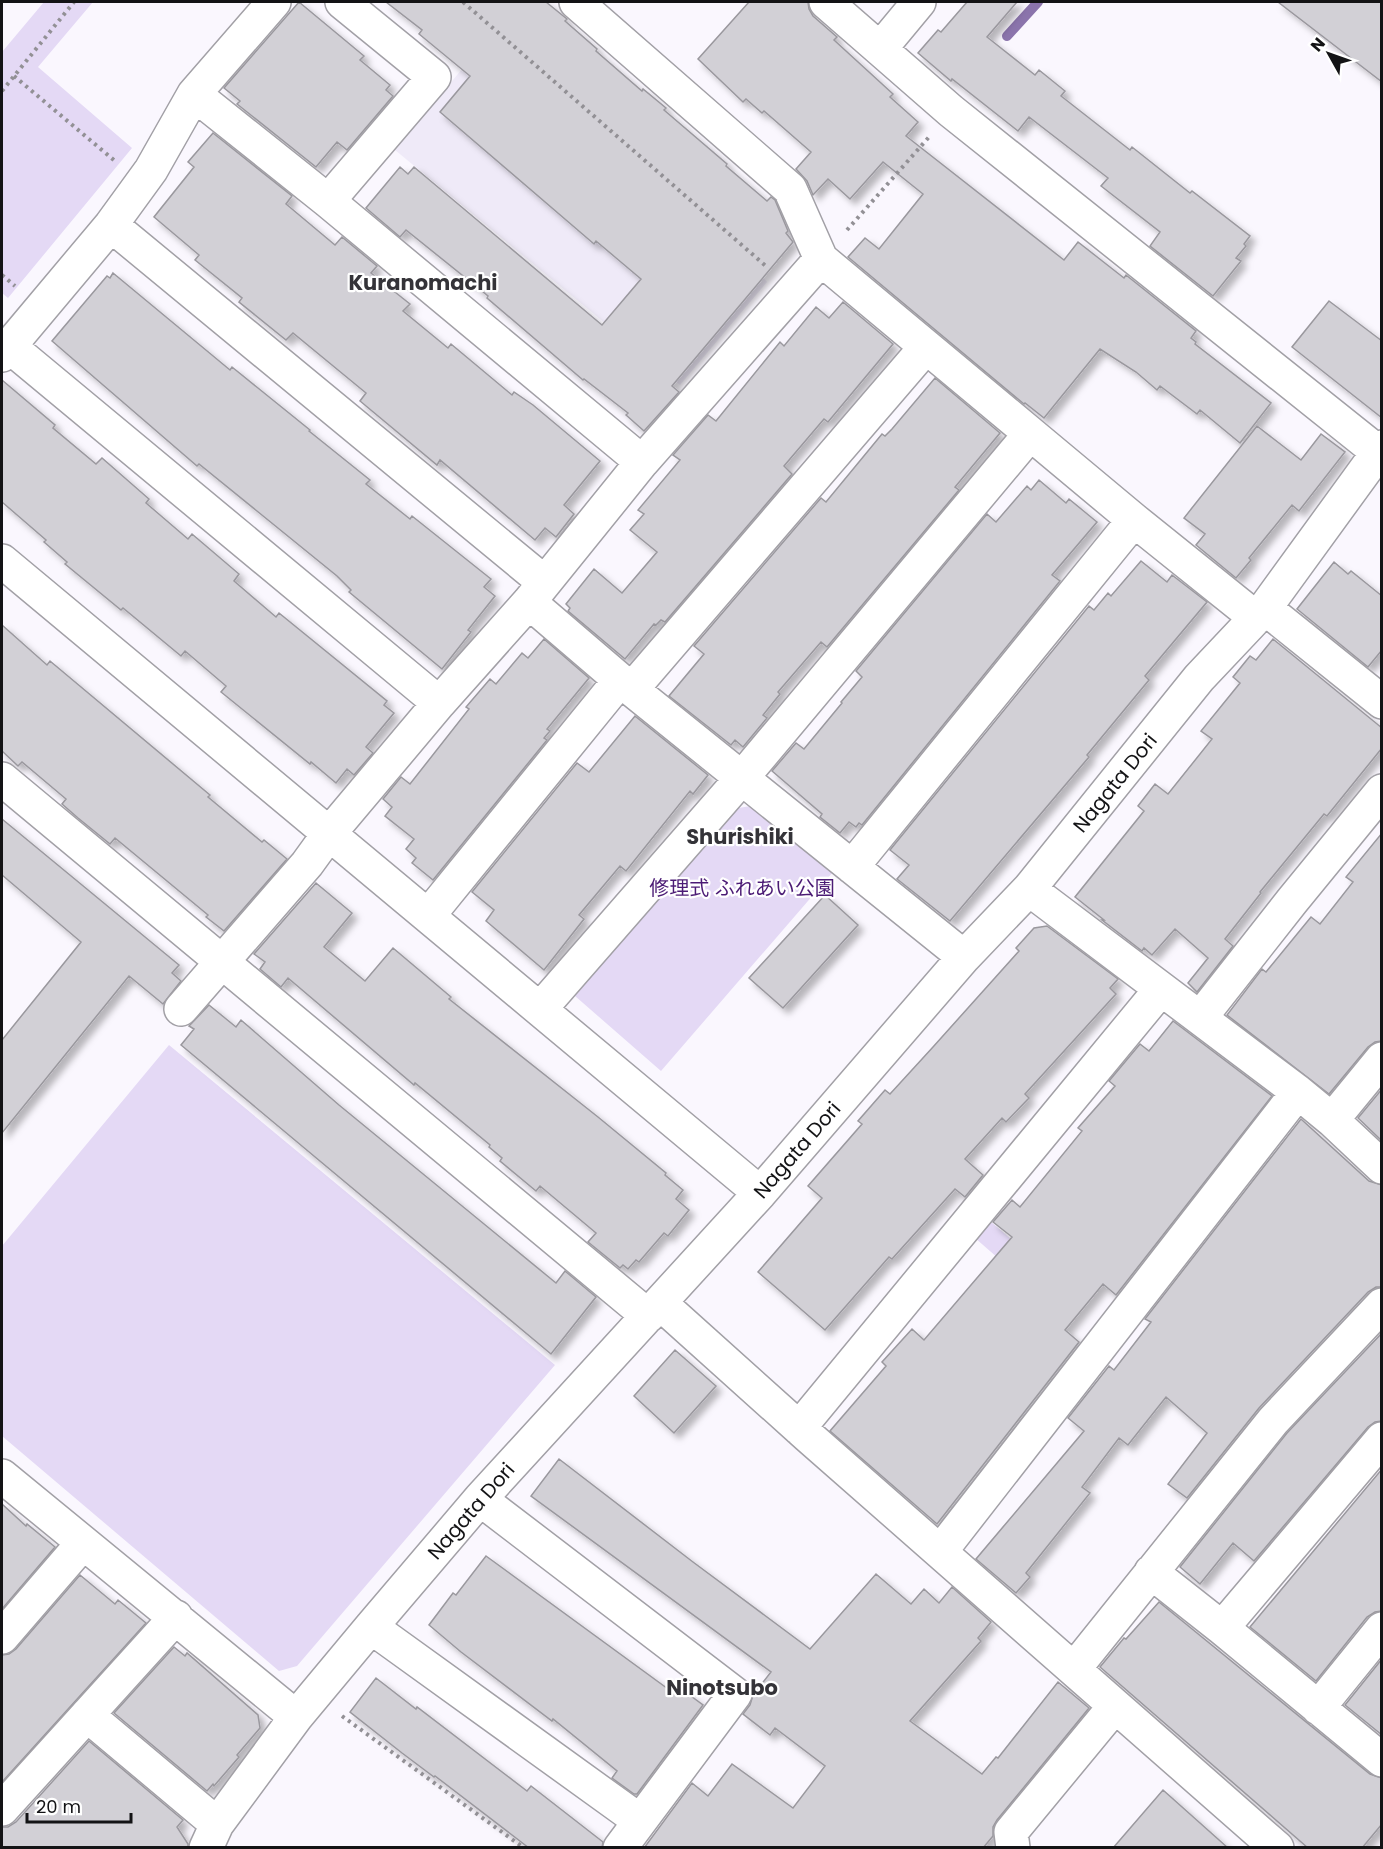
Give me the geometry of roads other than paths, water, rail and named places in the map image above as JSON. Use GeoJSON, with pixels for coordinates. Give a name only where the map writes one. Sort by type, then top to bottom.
{"type":"FeatureCollection","features":[{"type":"Feature","properties":{"kind":"street"},"geometry":{"type":"LineString","coordinates":[[274,2],[194,94],[151,170],[111,225],[5,350],[439,703]]}},
{"type":"Feature","properties":{"kind":"street"},"geometry":{"type":"LineString","coordinates":[[328,201],[434,77],[342,2]]}},
{"type":"Feature","properties":{"kind":"street"},"geometry":{"type":"LineString","coordinates":[[576,2],[790,189],[821,259],[1134,520],[1382,702]]}},
{"type":"Feature","properties":{"kind":"street"},"geometry":{"type":"LineString","coordinates":[[826,2],[951,111],[1380,450]]}},
{"type":"Feature","properties":{"kind":"street"},"geometry":{"type":"LineString","coordinates":[[880,50],[919,2]]}},
{"type":"Feature","properties":{"kind":"street"},"geometry":{"type":"LineString","coordinates":[[194,94],[328,201],[642,462]]}},
{"type":"Feature","properties":{"kind":"street"},"geometry":{"type":"LineString","coordinates":[[111,225],[536,592],[626,685],[964,957]]}},
{"type":"Feature","properties":{"kind":"street"},"geometry":{"type":"LineString","coordinates":[[181,1009],[307,864],[328,835],[536,592],[642,462],[821,259]]}},
{"type":"Feature","properties":{"kind":"street"},"geometry":{"type":"LineString","coordinates":[[428,916],[626,685],[926,347]]}},
{"type":"Feature","properties":{"kind":"street"},"geometry":{"type":"LineString","coordinates":[[541,1008],[741,779],[1030,434]]}},
{"type":"Feature","properties":{"kind":"street","name":"Nagata Dori"},"geometry":{"type":"LineString","coordinates":[[212,1836],[296,1717],[480,1499],[760,1193],[964,957],[1029,889],[1199,678],[1260,613],[1380,450]]}},
{"type":"Feature","properties":{"kind":"street"},"geometry":{"type":"LineString","coordinates":[[852,867],[1134,520]]}},
{"type":"Feature","properties":{"kind":"street"},"geometry":{"type":"LineString","coordinates":[[2,561],[328,835],[541,1008],[760,1193]]}},
{"type":"Feature","properties":{"kind":"street"},"geometry":{"type":"LineString","coordinates":[[2,779],[221,962],[799,1428],[1277,1848]]}},
{"type":"Feature","properties":{"kind":"street"},"geometry":{"type":"LineString","coordinates":[[1200,1018],[1382,791]]}},
{"type":"Feature","properties":{"kind":"street"},"geometry":{"type":"LineString","coordinates":[[1029,889],[1298,1092],[1382,1167]]}},
{"type":"Feature","properties":{"kind":"street"},"geometry":{"type":"LineString","coordinates":[[799,1428],[1161,989]]}},
{"type":"Feature","properties":{"kind":"street"},"geometry":{"type":"LineString","coordinates":[[1332,1120],[1382,1059]]}},
{"type":"Feature","properties":{"kind":"street"},"geometry":{"type":"LineString","coordinates":[[940,1552],[1298,1092]]}},
{"type":"Feature","properties":{"kind":"street"},"geometry":{"type":"LineString","coordinates":[[1074,1669],[1273,1421],[1382,1305]]}},
{"type":"Feature","properties":{"kind":"street"},"geometry":{"type":"LineString","coordinates":[[1222,1628],[1382,1439]]}},
{"type":"Feature","properties":{"kind":"street"},"geometry":{"type":"LineString","coordinates":[[2,1476],[296,1717]]}},
{"type":"Feature","properties":{"kind":"street"},"geometry":{"type":"LineString","coordinates":[[480,1499],[735,1694],[620,1848]]}},
{"type":"Feature","properties":{"kind":"street"},"geometry":{"type":"LineString","coordinates":[[2,1638],[83,1543]]}},
{"type":"Feature","properties":{"kind":"street"},"geometry":{"type":"LineString","coordinates":[[1151,1572],[1382,1760]]}},
{"type":"Feature","properties":{"kind":"street"},"geometry":{"type":"LineString","coordinates":[[2,1809],[176,1617]]}},
{"type":"Feature","properties":{"kind":"street"},"geometry":{"type":"LineString","coordinates":[[371,1627],[640,1821]]}},
{"type":"Feature","properties":{"kind":"street"},"geometry":{"type":"LineString","coordinates":[[1318,1708],[1382,1629]]}},
{"type":"Feature","properties":{"kind":"street"},"geometry":{"type":"LineString","coordinates":[[1013,1848],[1011,1832],[1115,1706]]}},
{"type":"Feature","properties":{"kind":"street"},"geometry":{"type":"LineString","coordinates":[[87,1715],[212,1836]]}},
{"type":"Feature","properties":{"kind":"waterway"},"geometry":{"type":"LineString","coordinates":[[1007,36],[1038,2]]}},
{"type":"Feature","properties":{"kind":"district","name":"Kuranomachi"},"geometry":{"type":"Point","coordinates":[423,282]}},
{"type":"Feature","properties":{"kind":"district","name":"Shurishiki"},"geometry":{"type":"Point","coordinates":[740,836]}},
{"type":"Feature","properties":{"kind":"district","name":"Ninotsubo"},"geometry":{"type":"Point","coordinates":[722,1687]}},
{"type":"Feature","properties":{"kind":"park label","name":"修理式 ふれあい公園"},"geometry":{"type":"Point","coordinates":[742,888]}}]}
